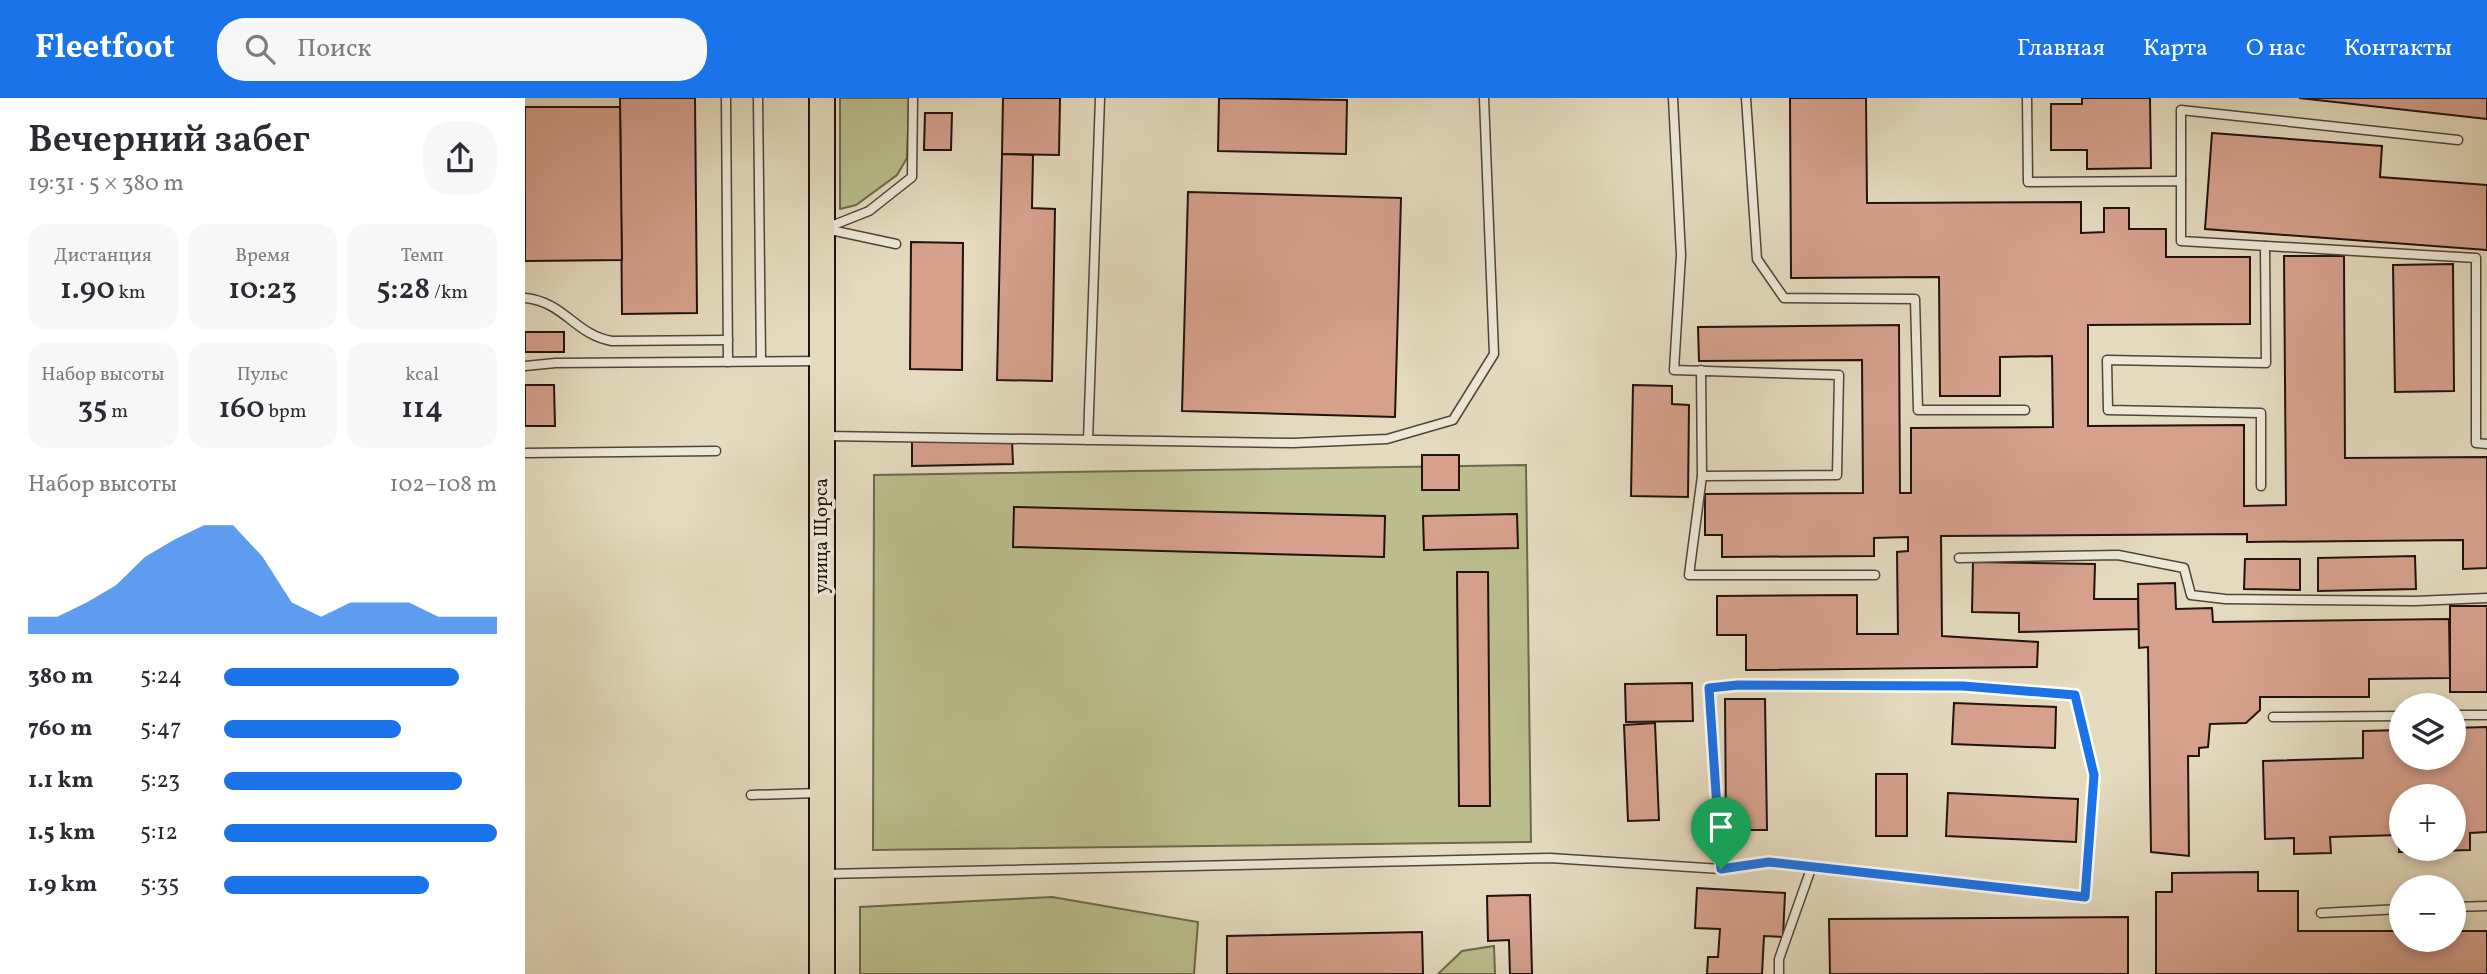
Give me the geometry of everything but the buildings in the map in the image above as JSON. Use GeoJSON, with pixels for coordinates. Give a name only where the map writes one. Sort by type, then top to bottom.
{"type":"FeatureCollection","features":[{"type":"Feature","properties":{"kind":"main road","name":"улица Щорса"},"geometry":{"type":"LineString","coordinates":[[822,974],[823,98]]}},
{"type":"Feature","properties":{"kind":"lane"},"geometry":{"type":"LineString","coordinates":[[726,98],[728,362]]}},
{"type":"Feature","properties":{"kind":"lane"},"geometry":{"type":"LineString","coordinates":[[758,98],[761,362]]}},
{"type":"Feature","properties":{"kind":"lane"},"geometry":{"type":"LineString","coordinates":[[824,229],[870,211],[912,177],[913,98]]}},
{"type":"Feature","properties":{"kind":"lane"},"geometry":{"type":"LineString","coordinates":[[1088,440],[1100,98]]}},
{"type":"Feature","properties":{"kind":"lane"},"geometry":{"type":"LineString","coordinates":[[822,436],[1293,443],[1387,439],[1453,420],[1494,354],[1484,98]]}},
{"type":"Feature","properties":{"kind":"lane"},"geometry":{"type":"LineString","coordinates":[[1673,98],[1681,255],[1674,370],[1839,375],[1837,475],[1703,476]]}},
{"type":"Feature","properties":{"kind":"lane"},"geometry":{"type":"LineString","coordinates":[[1746,98],[1757,260],[1784,298],[1915,299],[1918,410],[2025,410]]}},
{"type":"Feature","properties":{"kind":"lane"},"geometry":{"type":"LineString","coordinates":[[2027,98],[2028,182],[2181,181]]}},
{"type":"Feature","properties":{"kind":"lane"},"geometry":{"type":"LineString","coordinates":[[2458,140],[2181,110],[2181,241],[2476,258],[2476,443],[2487,444]]}},
{"type":"Feature","properties":{"kind":"lane"},"geometry":{"type":"LineString","coordinates":[[824,229],[896,244]]}},
{"type":"Feature","properties":{"kind":"lane"},"geometry":{"type":"LineString","coordinates":[[2261,486],[2261,413],[2108,410],[2107,360],[2266,363],[2265,246]]}},
{"type":"Feature","properties":{"kind":"lane"},"geometry":{"type":"LineString","coordinates":[[525,298],[555,307],[597,338],[613,341],[728,340]]}},
{"type":"Feature","properties":{"kind":"lane"},"geometry":{"type":"LineString","coordinates":[[525,366],[555,363],[822,361]]}},
{"type":"Feature","properties":{"kind":"lane"},"geometry":{"type":"LineString","coordinates":[[1701,370],[1703,476],[1689,575],[1875,575]]}},
{"type":"Feature","properties":{"kind":"lane"},"geometry":{"type":"LineString","coordinates":[[525,453],[716,451]]}},
{"type":"Feature","properties":{"kind":"lane"},"geometry":{"type":"LineString","coordinates":[[1959,558],[2117,555],[2184,568],[2190,595],[2225,600],[2415,601],[2487,598]]}},
{"type":"Feature","properties":{"kind":"lane"},"geometry":{"type":"LineString","coordinates":[[822,874],[1549,858],[1721,869],[1769,862],[2085,897],[2094,775],[2075,695],[1963,686],[1738,685],[1709,688],[1721,869]]}},
{"type":"Feature","properties":{"kind":"lane"},"geometry":{"type":"LineString","coordinates":[[2466,715],[2487,715]]}},
{"type":"Feature","properties":{"kind":"lane"},"geometry":{"type":"LineString","coordinates":[[2273,717],[2389,716]]}},
{"type":"Feature","properties":{"kind":"lane"},"geometry":{"type":"LineString","coordinates":[[751,794],[821,793]]}},
{"type":"Feature","properties":{"kind":"lane"},"geometry":{"type":"LineString","coordinates":[[1779,974],[1779,959],[1812,866]]}},
{"type":"Feature","properties":{"kind":"lane"},"geometry":{"type":"LineString","coordinates":[[2466,907],[2487,906]]}},
{"type":"Feature","properties":{"kind":"lane"},"geometry":{"type":"LineString","coordinates":[[2321,913],[2389,910]]}},
{"type":"Feature","properties":{"kind":"green space"},"geometry":{"type":"Polygon","coordinates":[[[840,98],[909,98],[907,158],[897,175],[856,205],[840,209],[840,98]]]}},
{"type":"Feature","properties":{"kind":"green space"},"geometry":{"type":"Polygon","coordinates":[[[1526,465],[1531,842],[873,850],[874,475],[1526,465]]]}},
{"type":"Feature","properties":{"kind":"green space"},"geometry":{"type":"Polygon","coordinates":[[[1052,897],[1198,922],[1194,974],[860,974],[860,907],[1052,897]]]}},
{"type":"Feature","properties":{"kind":"green space"},"geometry":{"type":"Polygon","coordinates":[[[1494,946],[1495,974],[1438,974],[1462,951],[1494,946]]]}},
{"type":"Feature","properties":{"kind":"route"},"geometry":{"type":"LineString","coordinates":[[1738,685],[1963,686],[2075,695],[2094,775],[2085,897],[1769,862],[1721,869],[1709,688],[1738,685]]}}]}
